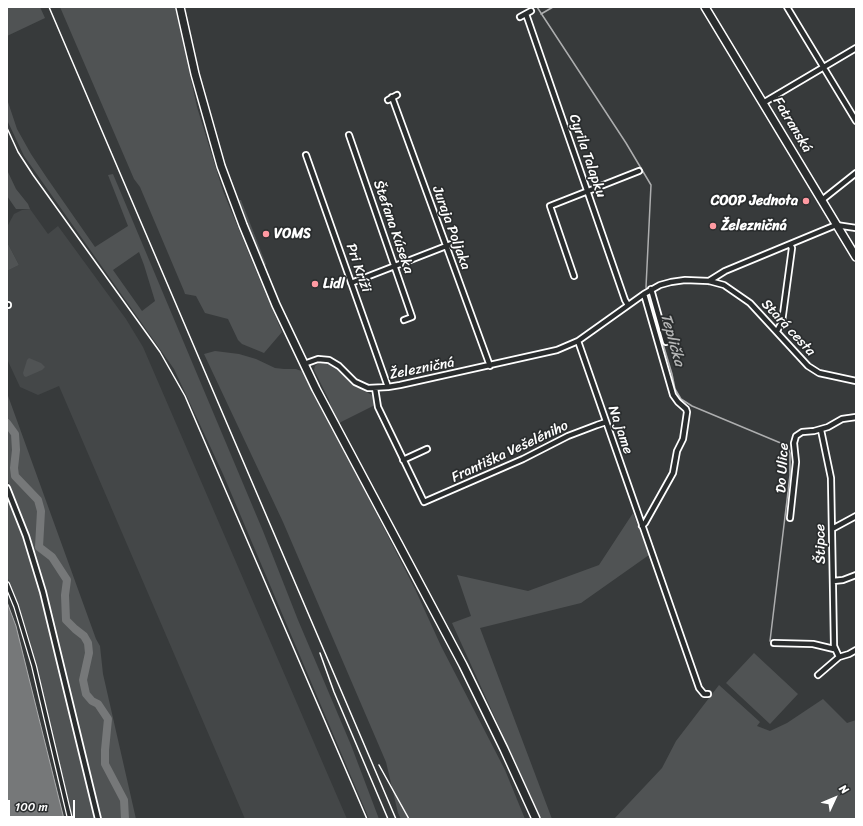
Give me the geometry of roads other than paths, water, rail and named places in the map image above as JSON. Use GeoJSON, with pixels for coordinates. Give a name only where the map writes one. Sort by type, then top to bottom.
{"type":"FeatureCollection","features":[{"type":"Feature","properties":{"kind":"main road"},"geometry":{"type":"LineString","coordinates":[[180,7],[194,74],[221,166],[262,272],[304,364],[463,665],[536,819]]}},
{"type":"Feature","properties":{"kind":"main road","name":"Fatranská"},"geometry":{"type":"LineString","coordinates":[[705,7],[856,257]]}},
{"type":"Feature","properties":{"kind":"street"},"geometry":{"type":"LineString","coordinates":[[787,7],[856,121]]}},
{"type":"Feature","properties":{"kind":"street"},"geometry":{"type":"LineString","coordinates":[[520,17],[532,10]]}},
{"type":"Feature","properties":{"kind":"street","name":"Cyrila Talapku"},"geometry":{"type":"LineString","coordinates":[[526,14],[628,305]]}},
{"type":"Feature","properties":{"kind":"street"},"geometry":{"type":"LineString","coordinates":[[763,103],[856,48]]}},
{"type":"Feature","properties":{"kind":"street","name":"Juraja Poljaka"},"geometry":{"type":"LineString","coordinates":[[397,95],[390,99],[447,246],[490,366]]}},
{"type":"Feature","properties":{"kind":"street","name":"Štefana Kúseka"},"geometry":{"type":"LineString","coordinates":[[349,135],[412,317],[404,320]]}},
{"type":"Feature","properties":{"kind":"street","name":"Pri Kríži"},"geometry":{"type":"LineString","coordinates":[[306,155],[388,387]]}},
{"type":"Feature","properties":{"kind":"street"},"geometry":{"type":"LineString","coordinates":[[574,276],[550,206],[639,172]]}},
{"type":"Feature","properties":{"kind":"street"},"geometry":{"type":"LineString","coordinates":[[822,200],[856,173]]}},
{"type":"Feature","properties":{"kind":"street"},"geometry":{"type":"LineString","coordinates":[[709,281],[725,271],[836,225],[856,228]]}},
{"type":"Feature","properties":{"kind":"street"},"geometry":{"type":"LineString","coordinates":[[352,283],[454,243]]}},
{"type":"Feature","properties":{"kind":"street"},"geometry":{"type":"LineString","coordinates":[[777,331],[782,322],[792,248],[790,244]]}},
{"type":"Feature","properties":{"kind":"street","name":"Železničná"},"geometry":{"type":"LineString","coordinates":[[304,364],[318,359],[329,360],[339,366],[355,382],[368,388],[388,387],[490,366],[557,350],[578,342],[648,292],[671,282],[685,280],[709,281]]}},
{"type":"Feature","properties":{"kind":"street","name":"Stará cesta"},"geometry":{"type":"LineString","coordinates":[[709,281],[724,286],[750,303],[808,366],[819,373],[856,381]]}},
{"type":"Feature","properties":{"kind":"street"},"geometry":{"type":"LineString","coordinates":[[648,292],[666,342]]}},
{"type":"Feature","properties":{"kind":"street"},"geometry":{"type":"LineString","coordinates":[[642,526],[673,473],[677,451],[683,439],[687,412],[673,395],[648,292]]}},
{"type":"Feature","properties":{"kind":"street","name":"Na jame"},"geometry":{"type":"LineString","coordinates":[[578,342],[699,688],[704,694],[708,694]]}},
{"type":"Feature","properties":{"kind":"street"},"geometry":{"type":"LineString","coordinates":[[375,388],[378,407],[403,460],[427,449]]}},
{"type":"Feature","properties":{"kind":"street","name":"Do Ulice"},"geometry":{"type":"LineString","coordinates":[[790,518],[796,462],[794,439],[802,432],[822,430],[842,419],[856,416]]}},
{"type":"Feature","properties":{"kind":"street","name":"Františka Vešeléniho"},"geometry":{"type":"LineString","coordinates":[[403,460],[424,502],[516,462],[568,436],[597,424],[606,422]]}},
{"type":"Feature","properties":{"kind":"street","name":"Štipce"},"geometry":{"type":"LineString","coordinates":[[822,430],[832,478],[834,649]]}},
{"type":"Feature","properties":{"kind":"street"},"geometry":{"type":"LineString","coordinates":[[7,488],[26,536],[43,592],[98,819]]}},
{"type":"Feature","properties":{"kind":"street"},"geometry":{"type":"LineString","coordinates":[[832,529],[856,516]]}},
{"type":"Feature","properties":{"kind":"street"},"geometry":{"type":"LineString","coordinates":[[833,581],[843,580],[856,575]]}},
{"type":"Feature","properties":{"kind":"street"},"geometry":{"type":"LineString","coordinates":[[7,584],[16,606],[34,666],[70,819]]}},
{"type":"Feature","properties":{"kind":"street"},"geometry":{"type":"LineString","coordinates":[[774,643],[813,644],[834,649],[839,657]]}},
{"type":"Feature","properties":{"kind":"street"},"geometry":{"type":"LineString","coordinates":[[818,675],[839,657],[856,650]]}},
{"type":"Feature","properties":{"kind":"waterway","name":"Teplička"},"geometry":{"type":"LineString","coordinates":[[537,7],[626,143],[651,185],[646,287],[672,374],[675,389],[681,399],[692,406],[783,444],[788,448],[790,453],[790,475],[770,641]]}},
{"type":"Feature","properties":{"kind":"waterway"},"geometry":{"type":"LineString","coordinates":[[541,14],[553,7]]}},
{"type":"Feature","properties":{"kind":"waterway"},"geometry":{"type":"LineString","coordinates":[[7,423],[15,434],[15,476],[38,500],[41,511],[39,547],[52,557],[67,580],[65,595],[66,620],[84,636],[88,643],[89,653],[83,680],[86,694],[92,701],[98,704],[108,719],[105,764],[124,800],[125,819]]}},
{"type":"Feature","properties":{"kind":"railway"},"geometry":{"type":"LineString","coordinates":[[49,7],[396,819]]}},
{"type":"Feature","properties":{"kind":"railway"},"geometry":{"type":"LineString","coordinates":[[7,128],[18,152],[33,175],[160,352],[185,396],[367,819]]}},
{"type":"Feature","properties":{"kind":"railway"},"geometry":{"type":"LineString","coordinates":[[320,653],[334,692],[388,819]]}},
{"type":"Feature","properties":{"kind":"railway"},"geometry":{"type":"LineString","coordinates":[[379,765],[409,819]]}},
{"type":"Feature","properties":{"kind":"place","name":"COOP Jednota"},"geometry":{"type":"Point","coordinates":[806,201]}},
{"type":"Feature","properties":{"kind":"place","name":"Železničná"},"geometry":{"type":"Point","coordinates":[713,226]}},
{"type":"Feature","properties":{"kind":"place","name":"VOMS"},"geometry":{"type":"Point","coordinates":[266,234]}},
{"type":"Feature","properties":{"kind":"place","name":"Lidl"},"geometry":{"type":"Point","coordinates":[315,284]}}]}
